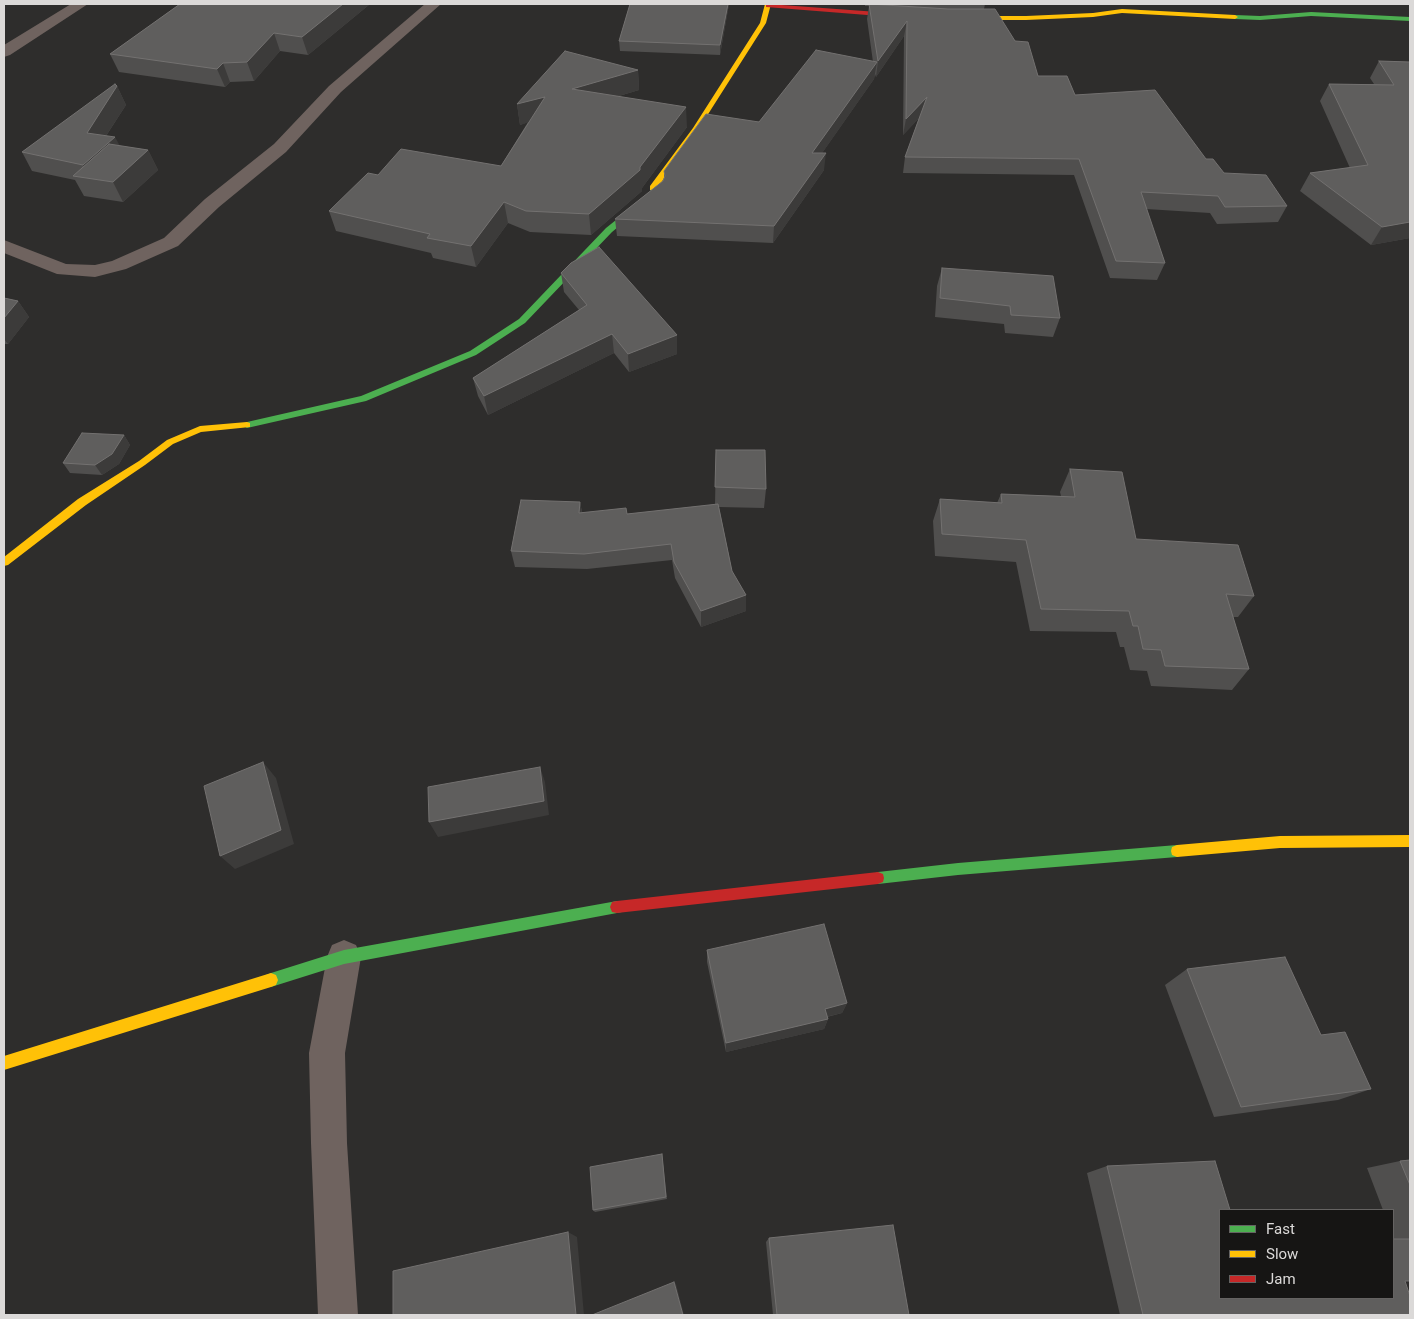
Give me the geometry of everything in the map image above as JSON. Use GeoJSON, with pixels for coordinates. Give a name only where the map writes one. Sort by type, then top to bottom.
{"type":"FeatureCollection","features":[{"type":"Feature","properties":{"kind":"street"},"geometry":{"type":"LineString","coordinates":[[4,52],[81,4]]}},
{"type":"Feature","properties":{"kind":"street"},"geometry":{"type":"LineString","coordinates":[[4,246],[64,270],[95,271],[119,265],[171,242],[212,203],[280,148],[335,89],[434,4]]}},
{"type":"Feature","properties":{"kind":"street"},"geometry":{"type":"LineString","coordinates":[[4,562],[82,502],[142,463],[170,442],[200,429],[254,424],[363,399],[473,353],[522,321],[608,230],[655,192],[652,189],[696,129],[763,23],[768,5],[917,17]]}},
{"type":"Feature","properties":{"kind":"street"},"geometry":{"type":"LineString","coordinates":[[954,18],[1026,18],[1093,15],[1122,11],[1260,18],[1311,14],[1410,20]]}},
{"type":"Feature","properties":{"kind":"street"},"geometry":{"type":"LineString","coordinates":[[4,1063],[344,957],[598,909],[958,869],[1280,842],[1410,841]]}},
{"type":"Feature","properties":{"kind":"street"},"geometry":{"type":"LineString","coordinates":[[338,1315],[329,1143],[327,1053],[344,957]]}},
{"type":"Feature","properties":{"kind":"building"},"geometry":{"type":"Polygon","coordinates":[[[180,4],[343,4],[302,37],[274,33],[247,62],[223,63],[217,69],[110,54],[180,4]]]}},
{"type":"Feature","properties":{"kind":"building"},"geometry":{"type":"Polygon","coordinates":[[[630,4],[728,4],[720,45],[619,41],[630,4]]]}},
{"type":"Feature","properties":{"kind":"building"},"geometry":{"type":"Polygon","coordinates":[[[869,4],[948,9],[995,9],[1015,41],[1028,42],[1038,76],[1067,76],[1075,95],[1155,90],[1206,159],[1213,159],[1224,173],[1266,175],[1287,206],[1225,207],[1218,196],[1141,192],[1165,263],[1116,261],[1079,159],[905,157],[927,97],[906,119],[907,21],[878,61],[869,4]]]}},
{"type":"Feature","properties":{"kind":"building"},"geometry":{"type":"Polygon","coordinates":[[[816,50],[877,62],[812,153],[826,153],[774,226],[615,219],[663,181],[664,171],[706,114],[759,122],[816,50]]]}},
{"type":"Feature","properties":{"kind":"building"},"geometry":{"type":"Polygon","coordinates":[[[565,51],[638,70],[572,89],[686,107],[640,167],[640,170],[589,214],[526,211],[504,202],[471,246],[427,238],[430,234],[329,211],[368,173],[378,175],[401,149],[501,166],[545,97],[517,104],[565,51]]]}},
{"type":"Feature","properties":{"kind":"building"},"geometry":{"type":"Polygon","coordinates":[[[1379,61],[1410,62],[1410,222],[1382,227],[1310,173],[1368,165],[1329,84],[1394,85],[1379,61]]]}},
{"type":"Feature","properties":{"kind":"building"},"geometry":{"type":"Polygon","coordinates":[[[115,84],[117,86],[87,133],[115,137],[83,165],[22,152],[115,84]]]}},
{"type":"Feature","properties":{"kind":"building"},"geometry":{"type":"Polygon","coordinates":[[[109,144],[148,150],[113,182],[73,176],[109,144]]]}},
{"type":"Feature","properties":{"kind":"building"},"geometry":{"type":"Polygon","coordinates":[[[599,247],[677,335],[628,354],[612,334],[484,396],[473,378],[587,305],[561,273],[571,263],[599,247]]]}},
{"type":"Feature","properties":{"kind":"building"},"geometry":{"type":"Polygon","coordinates":[[[942,268],[1053,276],[1060,318],[1011,315],[1010,306],[940,298],[942,268]]]}},
{"type":"Feature","properties":{"kind":"building"},"geometry":{"type":"Polygon","coordinates":[[[4,298],[18,301],[4,318],[4,298]]]}},
{"type":"Feature","properties":{"kind":"building"},"geometry":{"type":"Polygon","coordinates":[[[82,433],[124,435],[112,454],[95,465],[63,463],[82,433]]]}},
{"type":"Feature","properties":{"kind":"building"},"geometry":{"type":"Polygon","coordinates":[[[716,450],[765,450],[766,489],[715,487],[716,450]]]}},
{"type":"Feature","properties":{"kind":"building"},"geometry":{"type":"Polygon","coordinates":[[[1070,469],[1122,472],[1136,539],[1238,545],[1254,596],[1226,594],[1249,669],[1165,666],[1161,650],[1143,649],[1138,626],[1133,626],[1129,611],[1041,609],[1026,540],[942,534],[940,499],[1002,503],[1001,494],[1075,497],[1070,469]]]}},
{"type":"Feature","properties":{"kind":"building"},"geometry":{"type":"Polygon","coordinates":[[[521,500],[580,502],[579,513],[626,508],[627,514],[718,504],[732,571],[746,595],[701,611],[674,562],[671,544],[584,554],[511,551],[521,500]]]}},
{"type":"Feature","properties":{"kind":"building"},"geometry":{"type":"Polygon","coordinates":[[[263,762],[281,830],[220,856],[204,786],[263,762]]]}},
{"type":"Feature","properties":{"kind":"building"},"geometry":{"type":"Polygon","coordinates":[[[540,767],[544,801],[429,822],[428,787],[540,767]]]}},
{"type":"Feature","properties":{"kind":"building"},"geometry":{"type":"Polygon","coordinates":[[[824,924],[847,1003],[825,1009],[828,1019],[726,1043],[707,950],[824,924]]]}},
{"type":"Feature","properties":{"kind":"building"},"geometry":{"type":"Polygon","coordinates":[[[1285,957],[1321,1035],[1345,1032],[1371,1089],[1241,1107],[1187,969],[1285,957]]]}},
{"type":"Feature","properties":{"kind":"building"},"geometry":{"type":"Polygon","coordinates":[[[662,1154],[666,1197],[593,1210],[590,1167],[662,1154]]]}},
{"type":"Feature","properties":{"kind":"building"},"geometry":{"type":"Polygon","coordinates":[[[1410,1160],[1410,1185],[1400,1161],[1410,1160]]]}},
{"type":"Feature","properties":{"kind":"building"},"geometry":{"type":"Polygon","coordinates":[[[1215,1161],[1230,1209],[1219,1209],[1219,1299],[1394,1299],[1394,1239],[1410,1239],[1410,1281],[1405,1281],[1410,1296],[1410,1315],[1143,1315],[1107,1166],[1215,1161]]]}},
{"type":"Feature","properties":{"kind":"building"},"geometry":{"type":"Polygon","coordinates":[[[893,1225],[909,1315],[777,1315],[769,1238],[893,1225]]]}},
{"type":"Feature","properties":{"kind":"building"},"geometry":{"type":"Polygon","coordinates":[[[568,1232],[576,1315],[393,1315],[393,1271],[568,1232]]]}},
{"type":"Feature","properties":{"kind":"building"},"geometry":{"type":"Polygon","coordinates":[[[674,1282],[683,1315],[592,1315],[674,1282]]]}},
{"type":"Feature","properties":{"kind":"traffic: fast"},"geometry":{"type":"LineString","coordinates":[[1235,17],[1260,18],[1311,14],[1410,19]]}},
{"type":"Feature","properties":{"kind":"traffic: fast"},"geometry":{"type":"LineString","coordinates":[[247,425],[363,399],[473,353],[522,321],[609,230],[655,192],[653,188]]}},
{"type":"Feature","properties":{"kind":"traffic: fast"},"geometry":{"type":"LineString","coordinates":[[878,878],[958,869],[1177,851]]}},
{"type":"Feature","properties":{"kind":"traffic: fast"},"geometry":{"type":"LineString","coordinates":[[271,980],[344,957],[617,907]]}},
{"type":"Feature","properties":{"kind":"traffic: slow"},"geometry":{"type":"LineString","coordinates":[[653,188],[696,129],[763,23],[768,4]]}},
{"type":"Feature","properties":{"kind":"traffic: slow"},"geometry":{"type":"LineString","coordinates":[[963,18],[1026,18],[1093,15],[1122,11],[1235,17]]}},
{"type":"Feature","properties":{"kind":"traffic: slow"},"geometry":{"type":"LineString","coordinates":[[4,562],[82,502],[142,463],[170,442],[200,429],[247,425]]}},
{"type":"Feature","properties":{"kind":"traffic: slow"},"geometry":{"type":"LineString","coordinates":[[1177,851],[1280,842],[1410,841]]}},
{"type":"Feature","properties":{"kind":"traffic: slow"},"geometry":{"type":"LineString","coordinates":[[4,1063],[271,980]]}},
{"type":"Feature","properties":{"kind":"traffic: jam"},"geometry":{"type":"LineString","coordinates":[[768,6],[905,16]]}},
{"type":"Feature","properties":{"kind":"traffic: jam"},"geometry":{"type":"LineString","coordinates":[[617,907],[878,878]]}}]}
